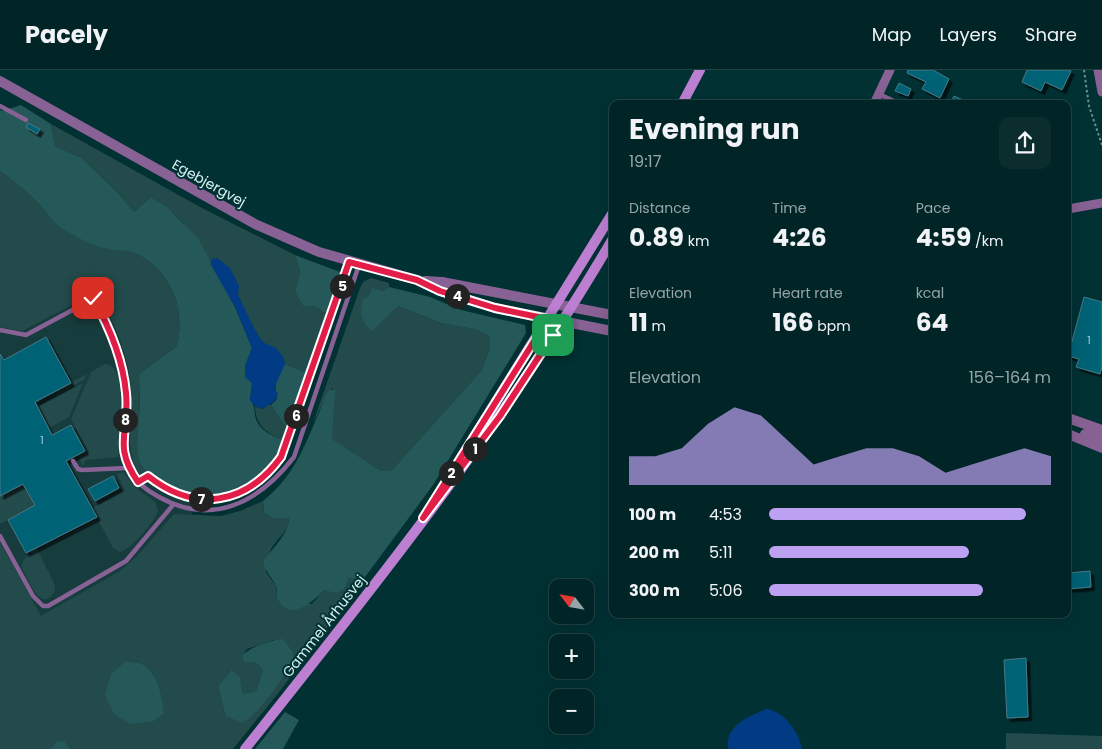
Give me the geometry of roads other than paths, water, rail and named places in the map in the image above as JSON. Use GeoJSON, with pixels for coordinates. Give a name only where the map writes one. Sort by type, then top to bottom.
{"type":"FeatureCollection","features":[{"type":"Feature","properties":{"kind":"main road"},"geometry":{"type":"LineString","coordinates":[[684,100],[700,70]]}},
{"type":"Feature","properties":{"kind":"main road","name":"Gammel Århusvej"},"geometry":{"type":"LineString","coordinates":[[423,518],[609,219]]}},
{"type":"Feature","properties":{"kind":"main road","name":"Gammel Århusvej"},"geometry":{"type":"LineString","coordinates":[[245,749],[337,634],[500,416],[572,308],[609,245]]}},
{"type":"Feature","properties":{"kind":"street"},"geometry":{"type":"LineString","coordinates":[[876,100],[890,70]]}},
{"type":"Feature","properties":{"kind":"street"},"geometry":{"type":"LineString","coordinates":[[1098,70],[1102,92]]}},
{"type":"Feature","properties":{"kind":"street","name":"Egebjergvej"},"geometry":{"type":"LineString","coordinates":[[0,82],[255,224],[319,252],[417,280],[440,291],[495,308],[609,330]]}},
{"type":"Feature","properties":{"kind":"street"},"geometry":{"type":"LineString","coordinates":[[1071,208],[1102,203]]}},
{"type":"Feature","properties":{"kind":"street","name":"Egebjergvej"},"geometry":{"type":"LineString","coordinates":[[417,280],[442,282],[609,314]]}},
{"type":"Feature","properties":{"kind":"street"},"geometry":{"type":"LineString","coordinates":[[1071,419],[1102,430]]}},
{"type":"Feature","properties":{"kind":"street"},"geometry":{"type":"LineString","coordinates":[[1071,428],[1102,440]]}},
{"type":"Feature","properties":{"kind":"street"},"geometry":{"type":"LineString","coordinates":[[1071,435],[1102,448]]}},
{"type":"Feature","properties":{"kind":"lane"},"geometry":{"type":"LineString","coordinates":[[879,94],[892,100]]}},
{"type":"Feature","properties":{"kind":"lane"},"geometry":{"type":"LineString","coordinates":[[0,106],[26,120]]}},
{"type":"Feature","properties":{"kind":"lane"},"geometry":{"type":"LineString","coordinates":[[0,330],[26,335],[93,298],[110,329],[120,362],[126,394],[122,450],[128,468],[138,482],[151,493],[173,505],[212,510],[229,507],[247,501],[264,490],[294,458],[354,263]]}},
{"type":"Feature","properties":{"kind":"lane"},"geometry":{"type":"LineString","coordinates":[[73,460],[78,469],[82,470],[128,468]]}},
{"type":"Feature","properties":{"kind":"lane"},"geometry":{"type":"LineString","coordinates":[[0,536],[36,601],[43,606],[48,606],[126,561],[173,505]]}},
{"type":"Feature","properties":{"kind":"water"},"geometry":{"type":"Polygon","coordinates":[[[217,258],[230,268],[239,286],[238,295],[257,334],[264,343],[276,348],[283,356],[285,364],[274,388],[278,394],[277,397],[262,409],[255,406],[250,400],[252,383],[245,377],[245,366],[252,348],[235,307],[211,265],[212,259],[217,258]]]}},
{"type":"Feature","properties":{"kind":"water"},"geometry":{"type":"Polygon","coordinates":[[[766,709],[779,714],[790,723],[798,736],[802,749],[728,749],[730,734],[734,728],[745,719],[766,709]]]}}]}
